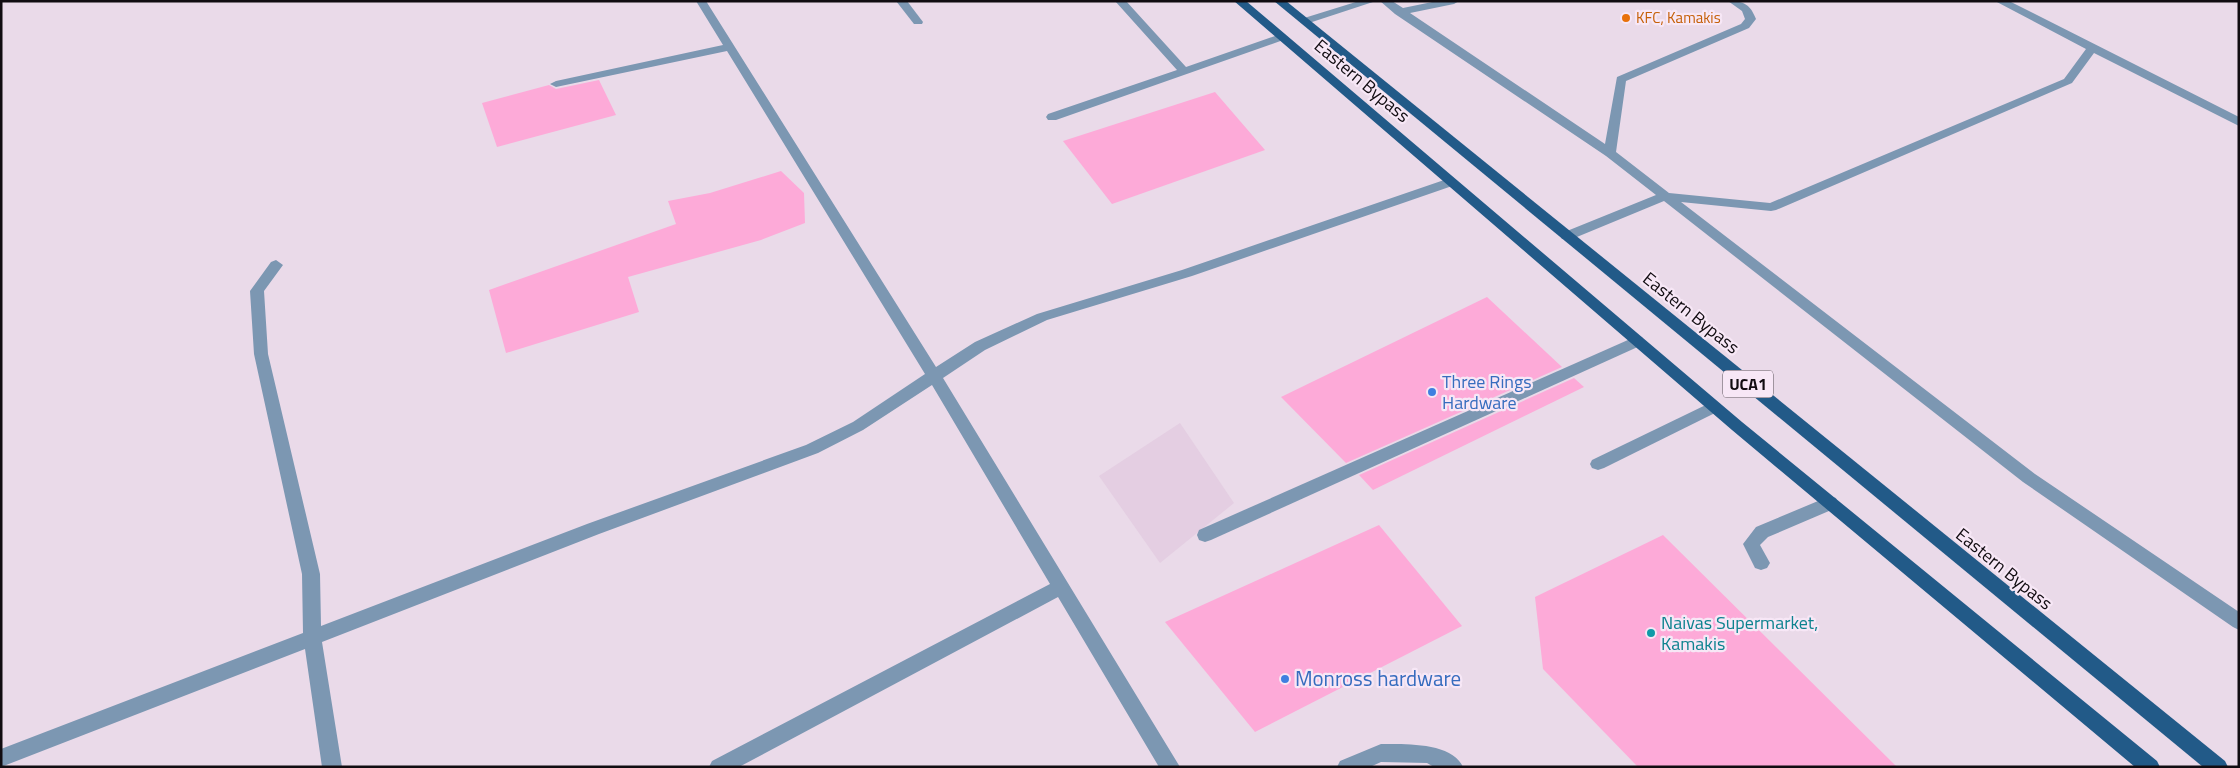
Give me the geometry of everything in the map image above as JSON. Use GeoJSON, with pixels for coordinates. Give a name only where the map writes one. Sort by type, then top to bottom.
{"type":"FeatureCollection","features":[{"type":"Feature","properties":{"kind":"main road","name":"Eastern Bypass"},"geometry":{"type":"LineString","coordinates":[[1239,1],[1714,407],[2150,767]]}},
{"type":"Feature","properties":{"kind":"main road","name":"Eastern Bypass"},"geometry":{"type":"LineString","coordinates":[[1279,1],[2218,767]]}},
{"type":"Feature","properties":{"kind":"street"},"geometry":{"type":"LineString","coordinates":[[701,1],[934,376],[1170,767]]}},
{"type":"Feature","properties":{"kind":"street"},"geometry":{"type":"LineString","coordinates":[[901,1],[918,22]]}},
{"type":"Feature","properties":{"kind":"street"},"geometry":{"type":"LineString","coordinates":[[1120,1],[1184,71]]}},
{"type":"Feature","properties":{"kind":"street"},"geometry":{"type":"LineString","coordinates":[[1305,21],[1372,1]]}},
{"type":"Feature","properties":{"kind":"street"},"geometry":{"type":"LineString","coordinates":[[1384,1],[1610,154],[2029,478],[2239,622]]}},
{"type":"Feature","properties":{"kind":"street"},"geometry":{"type":"LineString","coordinates":[[1399,12],[1454,1]]}},
{"type":"Feature","properties":{"kind":"street"},"geometry":{"type":"LineString","coordinates":[[1610,154],[1621,79],[1745,26],[1751,19],[1747,9],[1734,1]]}},
{"type":"Feature","properties":{"kind":"street"},"geometry":{"type":"LineString","coordinates":[[2000,1],[2239,122]]}},
{"type":"Feature","properties":{"kind":"street"},"geometry":{"type":"LineString","coordinates":[[1052,117],[1282,37]]}},
{"type":"Feature","properties":{"kind":"street"},"geometry":{"type":"LineString","coordinates":[[1567,236],[1664,196],[1770,207],[2068,81],[2092,47]]}},
{"type":"Feature","properties":{"kind":"street"},"geometry":{"type":"LineString","coordinates":[[556,84],[730,48]]}},
{"type":"Feature","properties":{"kind":"street"},"geometry":{"type":"LineString","coordinates":[[1,758],[593,529],[812,449],[858,426],[980,346],[1042,317],[1187,273],[1451,182]]}},
{"type":"Feature","properties":{"kind":"street"},"geometry":{"type":"LineString","coordinates":[[276,265],[257,291],[261,354],[311,574],[312,638],[332,767]]}},
{"type":"Feature","properties":{"kind":"street"},"geometry":{"type":"LineString","coordinates":[[1205,535],[1637,341]]}},
{"type":"Feature","properties":{"kind":"street"},"geometry":{"type":"LineString","coordinates":[[1598,464],[1714,407]]}},
{"type":"Feature","properties":{"kind":"street"},"geometry":{"type":"LineString","coordinates":[[1761,563],[1751,544],[1762,532],[1830,503]]}},
{"type":"Feature","properties":{"kind":"street"},"geometry":{"type":"LineString","coordinates":[[719,767],[1061,586]]}},
{"type":"Feature","properties":{"kind":"street"},"geometry":{"type":"LineString","coordinates":[[1347,767],[1381,753],[1429,754],[1453,767]]}},
{"type":"Feature","properties":{"kind":"shaded area"},"geometry":{"type":"Polygon","coordinates":[[[1180,423],[1234,503],[1160,563],[1099,476],[1180,423]]]}},
{"type":"Feature","properties":{"kind":"building"},"geometry":{"type":"Polygon","coordinates":[[[599,80],[616,115],[497,147],[482,103],[549,85],[556,89],[599,80]]]}},
{"type":"Feature","properties":{"kind":"building"},"geometry":{"type":"Polygon","coordinates":[[[1215,92],[1265,150],[1112,204],[1063,141],[1215,92]]]}},
{"type":"Feature","properties":{"kind":"building"},"geometry":{"type":"Polygon","coordinates":[[[781,171],[804,193],[805,223],[761,240],[628,277],[639,312],[506,353],[489,290],[676,224],[668,201],[710,193],[781,171]]]}},
{"type":"Feature","properties":{"kind":"building","name":"Three Rings Hardware"},"geometry":{"type":"Polygon","coordinates":[[[1487,297],[1562,367],[1346,463],[1281,397],[1487,297]]]}},
{"type":"Feature","properties":{"kind":"building"},"geometry":{"type":"Polygon","coordinates":[[[1574,378],[1584,387],[1373,490],[1359,475],[1574,378]]]}},
{"type":"Feature","properties":{"kind":"building","name":"Monross hardware"},"geometry":{"type":"Polygon","coordinates":[[[1379,525],[1462,626],[1255,732],[1165,622],[1379,525]]]}},
{"type":"Feature","properties":{"kind":"building","name":"Naivas Supermarket, Kamakis"},"geometry":{"type":"Polygon","coordinates":[[[1663,535],[1897,767],[1638,767],[1543,669],[1535,597],[1663,535]]]}},
{"type":"Feature","properties":{"kind":"place","name":"KFC, Kamakis"},"geometry":{"type":"Point","coordinates":[1626,18]}},
{"type":"Feature","properties":{"kind":"place","name":"Three Rings Hardware"},"geometry":{"type":"Point","coordinates":[1432,392]}},
{"type":"Feature","properties":{"kind":"place","name":"Naivas Supermarket, Kamakis"},"geometry":{"type":"Point","coordinates":[1651,633]}},
{"type":"Feature","properties":{"kind":"place","name":"Monross hardware"},"geometry":{"type":"Point","coordinates":[1285,679]}}]}
